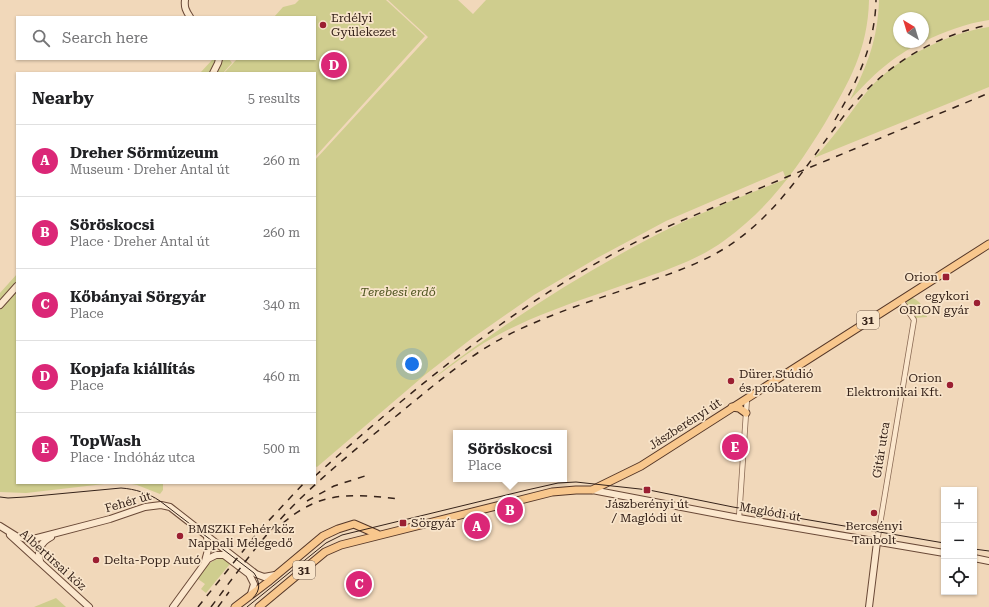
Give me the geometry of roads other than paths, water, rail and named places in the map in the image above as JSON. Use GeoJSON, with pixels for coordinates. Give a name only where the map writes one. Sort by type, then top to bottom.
{"type":"FeatureCollection","features":[{"type":"Feature","properties":{"kind":"main road"},"geometry":{"type":"LineString","coordinates":[[184,3],[186,12],[189,16]]}},
{"type":"Feature","properties":{"kind":"main road"},"geometry":{"type":"LineString","coordinates":[[214,72],[219,60]]}},
{"type":"Feature","properties":{"kind":"main road","name":"Jászberényi út"},"geometry":{"type":"LineString","coordinates":[[592,490],[641,466],[989,244]]}},
{"type":"Feature","properties":{"kind":"main road"},"geometry":{"type":"LineString","coordinates":[[0,305],[16,287]]}},
{"type":"Feature","properties":{"kind":"main road"},"geometry":{"type":"LineString","coordinates":[[732,407],[739,408],[746,413]]}},
{"type":"Feature","properties":{"kind":"main road","name":"Maglódi út"},"geometry":{"type":"LineString","coordinates":[[592,490],[739,518],[941,553]]}},
{"type":"Feature","properties":{"kind":"main road","name":"31"},"geometry":{"type":"LineString","coordinates":[[259,607],[325,552],[332,548],[378,535],[552,492],[592,490]]}},
{"type":"Feature","properties":{"kind":"main road","name":"Fehér út"},"geometry":{"type":"LineString","coordinates":[[2,527],[16,536],[28,540],[94,523],[145,507],[161,505],[170,507],[256,574],[264,578],[278,574]]}},
{"type":"Feature","properties":{"kind":"main road","name":"Fehér út"},"geometry":{"type":"LineString","coordinates":[[40,561],[38,552],[40,546],[47,539],[82,529],[94,523]]}},
{"type":"Feature","properties":{"kind":"main road","name":"31"},"geometry":{"type":"LineString","coordinates":[[235,607],[278,574],[323,536],[345,526],[354,524],[358,525]]}},
{"type":"Feature","properties":{"kind":"main road"},"geometry":{"type":"LineString","coordinates":[[358,525],[378,535]]}},
{"type":"Feature","properties":{"kind":"main road"},"geometry":{"type":"LineString","coordinates":[[351,542],[359,535],[360,531],[358,525]]}},
{"type":"Feature","properties":{"kind":"main road","name":"Albertirsai köz"},"geometry":{"type":"LineString","coordinates":[[2,527],[89,607]]}},
{"type":"Feature","properties":{"kind":"main road"},"geometry":{"type":"LineString","coordinates":[[205,562],[208,550],[207,535]]}},
{"type":"Feature","properties":{"kind":"main road","name":"Gitár utca"},"geometry":{"type":"LineString","coordinates":[[869,607],[877,542]]}},
{"type":"Feature","properties":{"kind":"main road"},"geometry":{"type":"LineString","coordinates":[[173,607],[205,562],[218,554],[224,555],[247,573],[254,584],[252,594]]}},
{"type":"Feature","properties":{"kind":"main road"},"geometry":{"type":"LineString","coordinates":[[977,559],[989,561]]}},
{"type":"Feature","properties":{"kind":"street","name":"Gitár utca"},"geometry":{"type":"LineString","coordinates":[[877,542],[914,320],[901,300]]}},
{"type":"Feature","properties":{"kind":"street"},"geometry":{"type":"LineString","coordinates":[[739,518],[747,397]]}},
{"type":"Feature","properties":{"kind":"tram line"},"geometry":{"type":"LineString","coordinates":[[247,607],[326,543],[342,535],[558,483],[576,482],[649,490],[733,507],[941,542]]}},
{"type":"Feature","properties":{"kind":"tram line"},"geometry":{"type":"LineString","coordinates":[[0,497],[25,497],[121,488],[136,490],[160,501],[254,573],[258,580],[259,586],[256,595],[253,598]]}},
{"type":"Feature","properties":{"kind":"tram line"},"geometry":{"type":"LineString","coordinates":[[977,549],[989,551]]}},
{"type":"Feature","properties":{"kind":"railway"},"geometry":{"type":"LineString","coordinates":[[835,120],[851,92],[863,63],[872,32],[876,0]]}},
{"type":"Feature","properties":{"kind":"railway"},"geometry":{"type":"LineString","coordinates":[[316,484],[432,387],[487,347],[516,331],[548,317],[682,269],[727,247],[754,227],[769,212],[796,180],[847,112],[876,81],[910,56],[929,45],[968,30],[989,25]]}},
{"type":"Feature","properties":{"kind":"railway"},"geometry":{"type":"LineString","coordinates":[[316,475],[399,404],[486,335],[578,274],[626,247],[676,223],[989,93]]}},
{"type":"Feature","properties":{"kind":"railway"},"geometry":{"type":"LineString","coordinates":[[307,501],[334,486],[365,476]]}},
{"type":"Feature","properties":{"kind":"railway"},"geometry":{"type":"LineString","coordinates":[[198,607],[259,531],[303,484]]}},
{"type":"Feature","properties":{"kind":"railway"},"geometry":{"type":"LineString","coordinates":[[211,607],[268,533],[316,484]]}},
{"type":"Feature","properties":{"kind":"railway"},"geometry":{"type":"LineString","coordinates":[[283,523],[297,512],[311,505],[338,497],[367,496],[400,499]]}},
{"type":"Feature","properties":{"kind":"railway"},"geometry":{"type":"LineString","coordinates":[[218,607],[229,592]]}},
{"type":"Feature","properties":{"kind":"place","name":"Erdélyi Gyülekezet"},"geometry":{"type":"Point","coordinates":[323,25]}},
{"type":"Feature","properties":{"kind":"place","name":"Kopjafa kiállítás"},"geometry":{"type":"Point","coordinates":[334,65]}},
{"type":"Feature","properties":{"kind":"place","name":"Orion"},"geometry":{"type":"Point","coordinates":[946,277]}},
{"type":"Feature","properties":{"kind":"place","name":"egykori ORION gyár"},"geometry":{"type":"Point","coordinates":[977,303]}},
{"type":"Feature","properties":{"kind":"place","name":"Dürer Stúdió és próbaterem"},"geometry":{"type":"Point","coordinates":[731,381]}},
{"type":"Feature","properties":{"kind":"place","name":"Orion Elektronikai Kft."},"geometry":{"type":"Point","coordinates":[950,385]}},
{"type":"Feature","properties":{"kind":"place","name":"TopWash"},"geometry":{"type":"Point","coordinates":[735,447]}},
{"type":"Feature","properties":{"kind":"place","name":"Jászberényi út / Maglódi út"},"geometry":{"type":"Point","coordinates":[647,490]}},
{"type":"Feature","properties":{"kind":"place","name":"Söröskocsi"},"geometry":{"type":"Point","coordinates":[510,510]}},
{"type":"Feature","properties":{"kind":"place","name":"Bercsényi Tanbolt"},"geometry":{"type":"Point","coordinates":[874,513]}},
{"type":"Feature","properties":{"kind":"place","name":"Sörgyár"},"geometry":{"type":"Point","coordinates":[403,523]}},
{"type":"Feature","properties":{"kind":"place","name":"Dreher Sörmúzeum"},"geometry":{"type":"Point","coordinates":[477,526]}},
{"type":"Feature","properties":{"kind":"place","name":"BMSZKI Fehér köz Nappali Melegedő"},"geometry":{"type":"Point","coordinates":[180,536]}},
{"type":"Feature","properties":{"kind":"place","name":"Delta-Popp Autó"},"geometry":{"type":"Point","coordinates":[96,560]}},
{"type":"Feature","properties":{"kind":"place","name":"Kőbányai Sörgyár"},"geometry":{"type":"Point","coordinates":[359,584]}},
{"type":"Feature","properties":{"kind":"park label","name":"Terebesi erdő"},"geometry":{"type":"Point","coordinates":[398,292]}}]}
